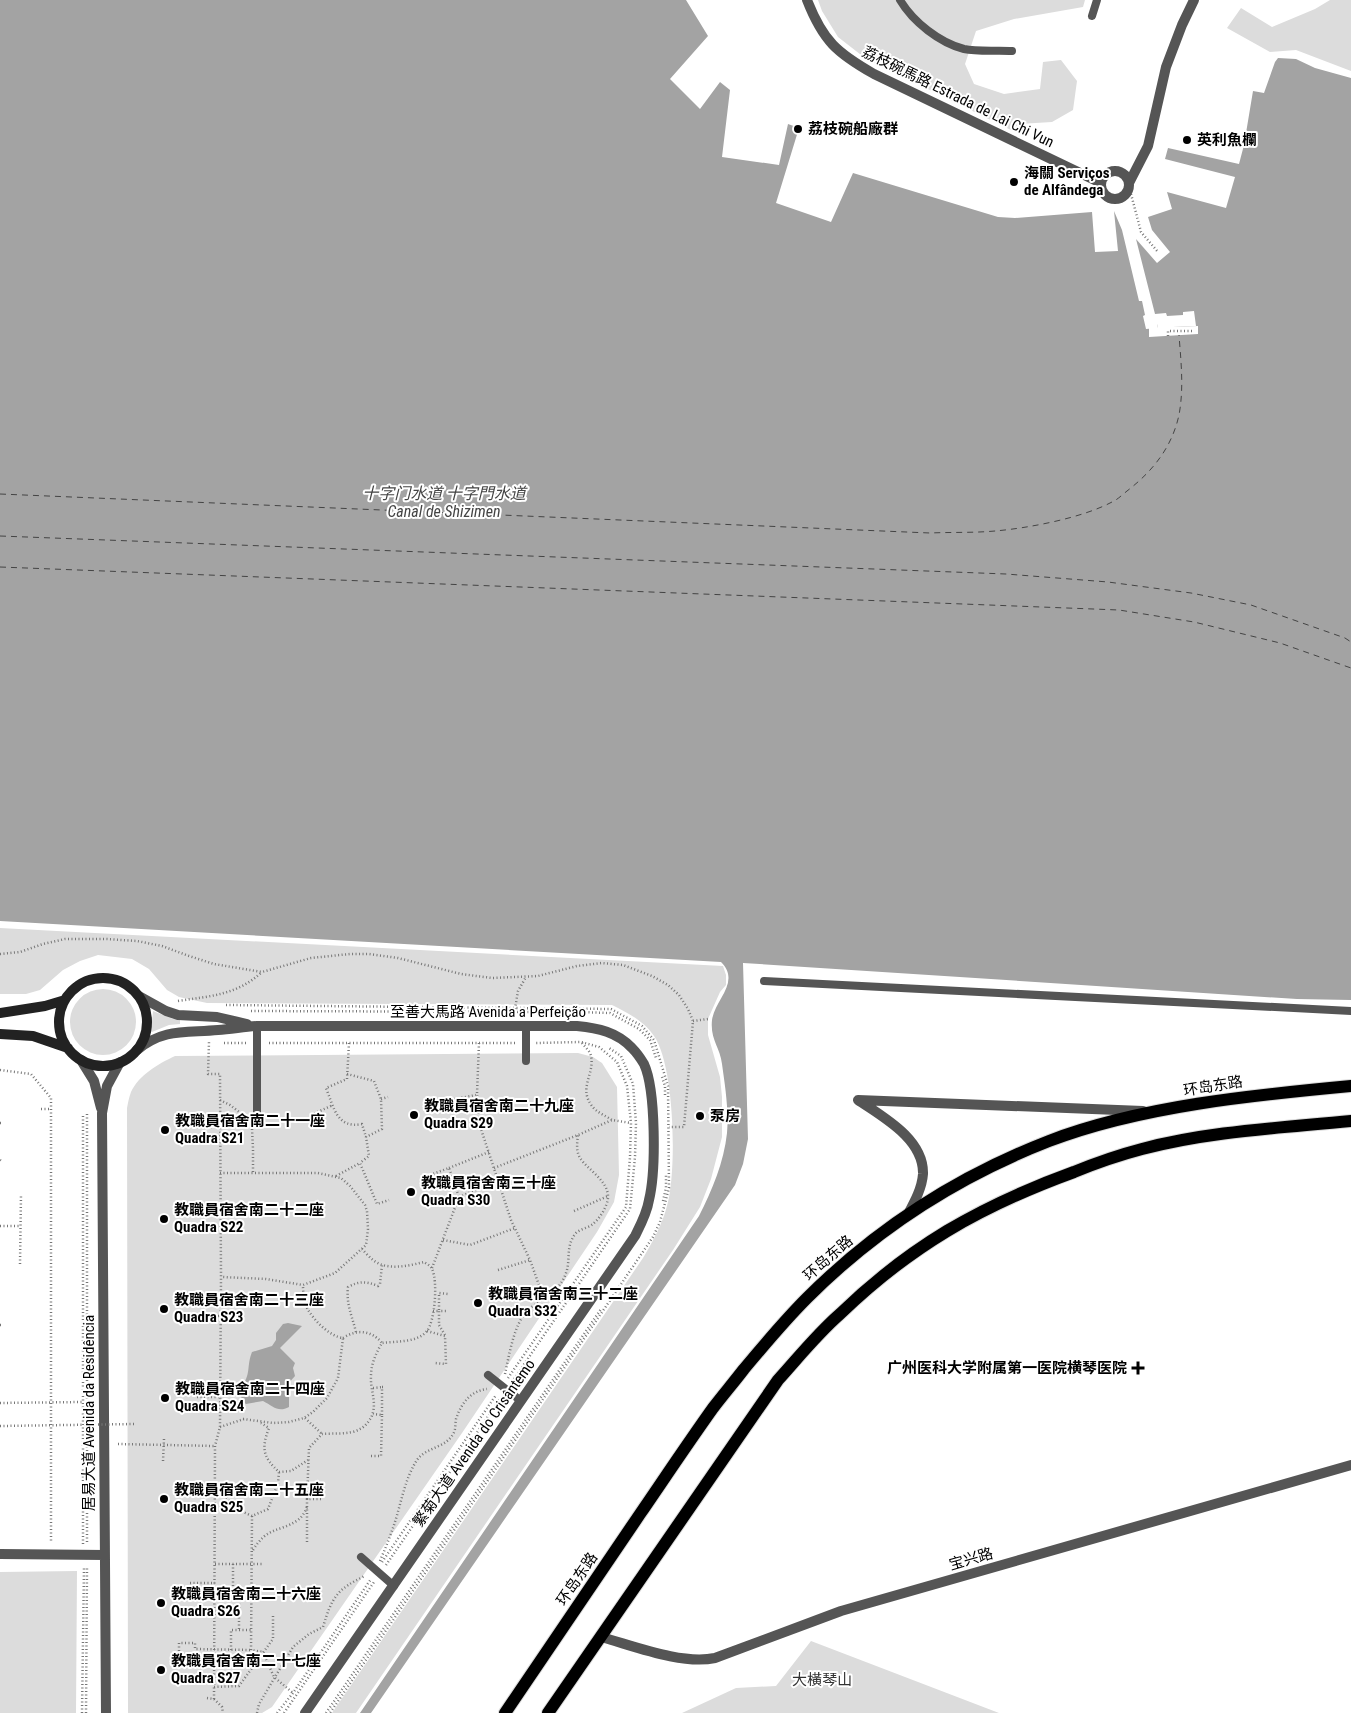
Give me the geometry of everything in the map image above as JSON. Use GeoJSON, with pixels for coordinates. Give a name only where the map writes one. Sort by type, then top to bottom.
{"type":"FeatureCollection","features":[{"type":"Feature","properties":{"kind":"main road"},"geometry":{"type":"LineString","coordinates":[[0,1034],[33,1036],[68,1048],[82,1060],[96,1065],[104,1066],[120,1062],[136,1050],[145,1033],[146,1014],[139,996],[130,987],[119,981],[107,978],[95,978],[73,990],[65,1000],[60,1016],[64,1040],[68,1048]]}},
{"type":"Feature","properties":{"kind":"main road"},"geometry":{"type":"LineString","coordinates":[[0,1013],[45,1006],[65,1000]]}},
{"type":"Feature","properties":{"kind":"main road","name":"环岛东路"},"geometry":{"type":"LineString","coordinates":[[505,1713],[714,1406],[762,1347],[806,1298],[857,1253],[908,1214],[969,1177],[1050,1140],[1099,1125],[1159,1111],[1251,1096],[1351,1086]]}},
{"type":"Feature","properties":{"kind":"main road"},"geometry":{"type":"LineString","coordinates":[[548,1713],[778,1380],[815,1338],[870,1286],[947,1231],[987,1209],[1037,1185],[1091,1165],[1141,1149],[1221,1134],[1351,1122]]}},
{"type":"Feature","properties":{"kind":"street","name":"荔枝碗馬路 Estrada de Lai Chi Vun"},"geometry":{"type":"LineString","coordinates":[[807,0],[822,32],[834,48],[847,59],[874,74],[1101,183]]}},
{"type":"Feature","properties":{"kind":"street"},"geometry":{"type":"LineString","coordinates":[[1129,185],[1126,176],[1118,171],[1109,172],[1101,183],[1102,192],[1113,200],[1122,198],[1128,192],[1129,185],[1148,146],[1166,67],[1182,24],[1194,0]]}},
{"type":"Feature","properties":{"kind":"street","name":"至善大馬路 Avenida a Perfeição"},"geometry":{"type":"LineString","coordinates":[[139,996],[159,1008],[178,1015],[217,1017],[257,1026]]}},
{"type":"Feature","properties":{"kind":"street","name":"至善大馬路 Avenida a Perfeição"},"geometry":{"type":"LineString","coordinates":[[136,1050],[147,1042],[168,1034],[183,1031],[209,1031],[257,1026],[526,1025],[577,1026],[608,1031],[622,1039],[633,1049],[644,1063],[649,1080],[653,1126],[652,1184]]}},
{"type":"Feature","properties":{"kind":"street","name":"居易大道 Avenida da Residência"},"geometry":{"type":"LineString","coordinates":[[82,1060],[94,1081],[102,1113]]}},
{"type":"Feature","properties":{"kind":"street","name":"居易大道 Avenida da Residência"},"geometry":{"type":"LineString","coordinates":[[106,1713],[102,1113],[107,1086],[120,1062]]}},
{"type":"Feature","properties":{"kind":"street"},"geometry":{"type":"LineString","coordinates":[[908,1214],[918,1195],[923,1174],[921,1160],[915,1146],[890,1122],[858,1100],[1159,1111]]}},
{"type":"Feature","properties":{"kind":"street","name":"繁菊大道 Avenida do Crisântemo"},"geometry":{"type":"LineString","coordinates":[[305,1713],[630,1244],[644,1218],[650,1200],[652,1184]]}},
{"type":"Feature","properties":{"kind":"street","name":"宝兴路"},"geometry":{"type":"LineString","coordinates":[[601,1637],[683,1659],[715,1658],[841,1611],[1351,1465]]}},
{"type":"Feature","properties":{"kind":"street"},"geometry":{"type":"LineString","coordinates":[[0,1554],[105,1555]]}},
{"type":"Feature","properties":{"kind":"lane"},"geometry":{"type":"LineString","coordinates":[[900,0],[932,35],[965,49],[1012,51]]}},
{"type":"Feature","properties":{"kind":"lane"},"geometry":{"type":"LineString","coordinates":[[1092,16],[1097,0]]}},
{"type":"Feature","properties":{"kind":"lane"},"geometry":{"type":"LineString","coordinates":[[764,981],[1351,1011]]}},
{"type":"Feature","properties":{"kind":"lane"},"geometry":{"type":"LineString","coordinates":[[526,1025],[526,1061]]}},
{"type":"Feature","properties":{"kind":"lane"},"geometry":{"type":"LineString","coordinates":[[257,1026],[257,1120]]}},
{"type":"Feature","properties":{"kind":"lane"},"geometry":{"type":"LineString","coordinates":[[488,1375],[521,1401]]}},
{"type":"Feature","properties":{"kind":"lane"},"geometry":{"type":"LineString","coordinates":[[360,1557],[394,1586]]}},
{"type":"Feature","properties":{"kind":"path"},"geometry":{"type":"LineString","coordinates":[[1129,185],[1141,232],[1158,252]]}},
{"type":"Feature","properties":{"kind":"path"},"geometry":{"type":"LineString","coordinates":[[1168,336],[1168,331],[1192,330]]}},
{"type":"Feature","properties":{"kind":"path"},"geometry":{"type":"LineString","coordinates":[[0,954],[20,952],[65,939],[107,939],[137,941],[162,946],[214,964],[262,972],[311,958],[350,954],[369,954],[398,958],[469,975],[492,978],[526,977],[557,972],[577,966],[602,963],[623,965],[652,976],[668,985],[679,995],[693,1021],[684,1127],[668,1127]]}},
{"type":"Feature","properties":{"kind":"path"},"geometry":{"type":"LineString","coordinates":[[178,1001],[239,989],[262,972]]}},
{"type":"Feature","properties":{"kind":"path"},"geometry":{"type":"LineString","coordinates":[[514,1026],[518,991],[526,977]]}},
{"type":"Feature","properties":{"kind":"path"},"geometry":{"type":"LineString","coordinates":[[224,1006],[611,1009],[642,1026],[654,1040],[668,1086],[669,1188],[660,1222],[653,1237],[328,1713]]}},
{"type":"Feature","properties":{"kind":"path"},"geometry":{"type":"LineString","coordinates":[[243,1011],[610,1013],[639,1029],[650,1040],[665,1086],[668,1127]]}},
{"type":"Feature","properties":{"kind":"path"},"geometry":{"type":"LineString","coordinates":[[693,1021],[708,1019]]}},
{"type":"Feature","properties":{"kind":"path"},"geometry":{"type":"LineString","coordinates":[[334,1177],[369,1156],[362,1124],[352,1126],[339,1119],[326,1088],[347,1079],[350,1026]]}},
{"type":"Feature","properties":{"kind":"path"},"geometry":{"type":"LineString","coordinates":[[479,1026],[477,1094],[479,1123],[515,1228],[530,1260],[544,1300]]}},
{"type":"Feature","properties":{"kind":"path"},"geometry":{"type":"LineString","coordinates":[[209,1031],[208,1074],[220,1074],[220,1426],[215,1446],[214,1699]]}},
{"type":"Feature","properties":{"kind":"path"},"geometry":{"type":"LineString","coordinates":[[581,1042],[591,1054],[592,1066],[587,1080],[586,1096],[592,1107],[612,1120],[653,1126]]}},
{"type":"Feature","properties":{"kind":"path"},"geometry":{"type":"LineString","coordinates":[[261,1043],[581,1042],[599,1047],[617,1062],[628,1086],[631,1123],[626,1207],[284,1713]]}},
{"type":"Feature","properties":{"kind":"path"},"geometry":{"type":"LineString","coordinates":[[209,1044],[250,1043]]}},
{"type":"Feature","properties":{"kind":"path"},"geometry":{"type":"LineString","coordinates":[[278,1713],[630,1209],[636,1123],[633,1084],[621,1056],[608,1046]]}},
{"type":"Feature","properties":{"kind":"path"},"geometry":{"type":"LineString","coordinates":[[0,1070],[31,1074],[51,1098],[51,1555]]}},
{"type":"Feature","properties":{"kind":"path"},"geometry":{"type":"LineString","coordinates":[[348,1074],[374,1081],[381,1099],[382,1129],[366,1137]]}},
{"type":"Feature","properties":{"kind":"path"},"geometry":{"type":"LineString","coordinates":[[434,1104],[477,1094]]}},
{"type":"Feature","properties":{"kind":"path"},"geometry":{"type":"LineString","coordinates":[[381,1099],[388,1097]]}},
{"type":"Feature","properties":{"kind":"path"},"geometry":{"type":"LineString","coordinates":[[220,1100],[230,1105],[247,1119]]}},
{"type":"Feature","properties":{"kind":"path"},"geometry":{"type":"LineString","coordinates":[[311,1114],[333,1105]]}},
{"type":"Feature","properties":{"kind":"path"},"geometry":{"type":"LineString","coordinates":[[41,1109],[51,1109]]}},
{"type":"Feature","properties":{"kind":"path"},"geometry":{"type":"LineString","coordinates":[[82,1713],[85,1555],[82,1402],[85,1114],[86,1713]]}},
{"type":"Feature","properties":{"kind":"path"},"geometry":{"type":"LineString","coordinates":[[494,1168],[612,1120]]}},
{"type":"Feature","properties":{"kind":"path"},"geometry":{"type":"LineString","coordinates":[[197,1127],[220,1127]]}},
{"type":"Feature","properties":{"kind":"path"},"geometry":{"type":"LineString","coordinates":[[251,1127],[253,1173]]}},
{"type":"Feature","properties":{"kind":"path"},"geometry":{"type":"LineString","coordinates":[[505,1388],[509,1356],[520,1322],[528,1310],[558,1288],[567,1273],[568,1251],[576,1232],[593,1224],[604,1211],[608,1196],[603,1184],[580,1158],[577,1146],[578,1135]]}},
{"type":"Feature","properties":{"kind":"path"},"geometry":{"type":"LineString","coordinates":[[430,1175],[489,1152]]}},
{"type":"Feature","properties":{"kind":"path"},"geometry":{"type":"LineString","coordinates":[[360,1163],[377,1204],[389,1200]]}},
{"type":"Feature","properties":{"kind":"path"},"geometry":{"type":"LineString","coordinates":[[382,1343],[404,1342],[416,1338],[427,1331],[433,1311],[434,1277],[432,1268],[459,1197],[449,1168]]}},
{"type":"Feature","properties":{"kind":"path"},"geometry":{"type":"LineString","coordinates":[[220,1173],[318,1173],[341,1178],[365,1205],[368,1229],[366,1244],[335,1273],[302,1285],[221,1277]]}},
{"type":"Feature","properties":{"kind":"path"},"geometry":{"type":"LineString","coordinates":[[459,1197],[498,1181]]}},
{"type":"Feature","properties":{"kind":"path"},"geometry":{"type":"LineString","coordinates":[[20,1264],[21,1194]]}},
{"type":"Feature","properties":{"kind":"path"},"geometry":{"type":"LineString","coordinates":[[574,1211],[608,1196]]}},
{"type":"Feature","properties":{"kind":"path"},"geometry":{"type":"LineString","coordinates":[[197,1208],[220,1206]]}},
{"type":"Feature","properties":{"kind":"path"},"geometry":{"type":"LineString","coordinates":[[0,1226],[20,1226]]}},
{"type":"Feature","properties":{"kind":"path"},"geometry":{"type":"LineString","coordinates":[[442,1240],[470,1245],[515,1228]]}},
{"type":"Feature","properties":{"kind":"path"},"geometry":{"type":"LineString","coordinates":[[362,1249],[373,1261],[382,1264],[398,1266],[424,1262],[432,1268]]}},
{"type":"Feature","properties":{"kind":"path"},"geometry":{"type":"LineString","coordinates":[[498,1270],[530,1260]]}},
{"type":"Feature","properties":{"kind":"path"},"geometry":{"type":"LineString","coordinates":[[356,1332],[349,1311],[348,1287],[357,1282],[369,1282],[378,1286],[380,1284],[382,1264]]}},
{"type":"Feature","properties":{"kind":"path"},"geometry":{"type":"LineString","coordinates":[[302,1285],[308,1308],[321,1326],[337,1338],[342,1338],[356,1332],[376,1336],[382,1343]]}},
{"type":"Feature","properties":{"kind":"path"},"geometry":{"type":"LineString","coordinates":[[435,1363],[446,1364],[446,1336],[439,1326],[439,1293],[448,1294]]}},
{"type":"Feature","properties":{"kind":"path"},"geometry":{"type":"LineString","coordinates":[[433,1311],[448,1310]]}},
{"type":"Feature","properties":{"kind":"path"},"geometry":{"type":"LineString","coordinates":[[197,1315],[221,1316]]}},
{"type":"Feature","properties":{"kind":"path"},"geometry":{"type":"LineString","coordinates":[[427,1331],[446,1336]]}},
{"type":"Feature","properties":{"kind":"path"},"geometry":{"type":"LineString","coordinates":[[244,1419],[273,1423],[289,1422],[304,1418],[327,1398],[338,1378],[342,1338]]}},
{"type":"Feature","properties":{"kind":"path"},"geometry":{"type":"LineString","coordinates":[[308,1542],[309,1448],[322,1434],[352,1432],[361,1429],[368,1423],[373,1414],[375,1404],[371,1376],[373,1360],[382,1343]]}},
{"type":"Feature","properties":{"kind":"path"},"geometry":{"type":"LineString","coordinates":[[371,1456],[381,1456],[383,1387],[373,1388]]}},
{"type":"Feature","properties":{"kind":"path"},"geometry":{"type":"LineString","coordinates":[[257,1713],[259,1704],[293,1647],[309,1634],[322,1627],[328,1608],[341,1588],[378,1572],[410,1475],[418,1459],[434,1447],[447,1442],[454,1433],[456,1419],[465,1400],[480,1390],[505,1388]]}},
{"type":"Feature","properties":{"kind":"path"},"geometry":{"type":"LineString","coordinates":[[197,1397],[220,1397]]}},
{"type":"Feature","properties":{"kind":"path"},"geometry":{"type":"LineString","coordinates":[[0,1403],[82,1402]]}},
{"type":"Feature","properties":{"kind":"path"},"geometry":{"type":"LineString","coordinates":[[373,1414],[382,1415]]}},
{"type":"Feature","properties":{"kind":"path"},"geometry":{"type":"LineString","coordinates":[[304,1418],[322,1434]]}},
{"type":"Feature","properties":{"kind":"path"},"geometry":{"type":"LineString","coordinates":[[220,1426],[244,1419],[260,1421],[269,1428],[264,1442],[264,1451],[269,1463],[279,1472],[291,1471],[308,1460]]}},
{"type":"Feature","properties":{"kind":"path"},"geometry":{"type":"LineString","coordinates":[[0,1426],[135,1424]]}},
{"type":"Feature","properties":{"kind":"path"},"geometry":{"type":"LineString","coordinates":[[163,1461],[164,1439]]}},
{"type":"Feature","properties":{"kind":"path"},"geometry":{"type":"LineString","coordinates":[[118,1444],[215,1446]]}},
{"type":"Feature","properties":{"kind":"path"},"geometry":{"type":"LineString","coordinates":[[215,1487],[235,1508],[252,1516],[268,1509],[278,1483],[279,1472]]}},
{"type":"Feature","properties":{"kind":"path"},"geometry":{"type":"LineString","coordinates":[[195,1491],[215,1491]]}},
{"type":"Feature","properties":{"kind":"path"},"geometry":{"type":"LineString","coordinates":[[308,1499],[321,1499]]}},
{"type":"Feature","properties":{"kind":"path"},"geometry":{"type":"LineString","coordinates":[[253,1551],[260,1539],[272,1531],[286,1527],[300,1518],[308,1507]]}},
{"type":"Feature","properties":{"kind":"path"},"geometry":{"type":"LineString","coordinates":[[251,1650],[252,1516]]}},
{"type":"Feature","properties":{"kind":"path"},"geometry":{"type":"LineString","coordinates":[[215,1564],[262,1564]]}},
{"type":"Feature","properties":{"kind":"path"},"geometry":{"type":"LineString","coordinates":[[233,1564],[233,1591],[239,1591],[239,1630]]}},
{"type":"Feature","properties":{"kind":"path"},"geometry":{"type":"LineString","coordinates":[[76,1566],[84,1566]]}},
{"type":"Feature","properties":{"kind":"path"},"geometry":{"type":"LineString","coordinates":[[190,1583],[215,1584]]}},
{"type":"Feature","properties":{"kind":"path"},"geometry":{"type":"LineString","coordinates":[[252,1595],[258,1596]]}},
{"type":"Feature","properties":{"kind":"path"},"geometry":{"type":"LineString","coordinates":[[214,1687],[238,1686],[273,1639],[273,1614]]}},
{"type":"Feature","properties":{"kind":"path"},"geometry":{"type":"LineString","coordinates":[[231,1650],[231,1630],[251,1630]]}},
{"type":"Feature","properties":{"kind":"path"},"geometry":{"type":"LineString","coordinates":[[179,1651],[179,1643],[195,1643],[195,1649],[264,1652]]}},
{"type":"Feature","properties":{"kind":"path"},"geometry":{"type":"LineString","coordinates":[[264,1652],[274,1677],[293,1693]]}},
{"type":"Feature","properties":{"kind":"path"},"geometry":{"type":"LineString","coordinates":[[207,1698],[214,1699],[222,1707],[223,1713]]}},
{"type":"Feature","properties":{"kind":"green space"},"geometry":{"type":"Polygon","coordinates":[[[818,0],[1085,0],[1083,7],[1014,19],[976,31],[965,64],[974,84],[1004,94],[1040,89],[1043,62],[1061,60],[1077,81],[1073,110],[1052,122],[1019,124],[1013,131],[865,58],[838,37],[822,11],[818,0]]]}},
{"type":"Feature","properties":{"kind":"green space"},"geometry":{"type":"Polygon","coordinates":[[[1330,0],[1351,0],[1351,71],[1296,50],[1270,52],[1227,28],[1241,8],[1272,27],[1315,9],[1330,0]]]}},
{"type":"Feature","properties":{"kind":"green space"},"geometry":{"type":"Polygon","coordinates":[[[0,928],[723,966],[726,975],[726,985],[720,992],[708,1019],[708,1035],[720,1077],[722,1137],[711,1179],[700,1207],[673,1250],[356,1713],[332,1713],[643,1258],[660,1226],[670,1190],[673,1145],[670,1094],[661,1051],[654,1036],[641,1022],[612,1005],[207,1003],[179,997],[167,990],[149,969],[132,959],[98,955],[80,961],[63,970],[40,990],[26,994],[0,994],[0,928]]]}},
{"type":"Feature","properties":{"kind":"green space"},"geometry":{"type":"Polygon","coordinates":[[[103,989],[115,992],[126,999],[133,1010],[136,1022],[133,1034],[126,1045],[115,1052],[103,1055],[91,1052],[80,1045],[73,1034],[70,1022],[73,1010],[80,999],[91,992],[103,989]]]}},
{"type":"Feature","properties":{"kind":"green space"},"geometry":{"type":"Polygon","coordinates":[[[153,1011],[180,1020],[180,1024],[169,1025],[152,1032],[153,1011]]]}},
{"type":"Feature","properties":{"kind":"green space"},"geometry":{"type":"Polygon","coordinates":[[[578,1053],[593,1057],[602,1063],[617,1087],[619,1175],[614,1202],[597,1232],[462,1433],[272,1707],[262,1713],[128,1713],[127,1108],[134,1086],[150,1071],[175,1056],[578,1053]]]}},
{"type":"Feature","properties":{"kind":"green space"},"geometry":{"type":"Polygon","coordinates":[[[77,1571],[76,1713],[0,1713],[0,1572],[77,1571]]]}},
{"type":"Feature","properties":{"kind":"green space","name":"大橫琴山"},"geometry":{"type":"Polygon","coordinates":[[[811,1641],[999,1713],[682,1713],[736,1688],[776,1686],[811,1641]]]}},
{"type":"Feature","properties":{"kind":"water","name":"十字门水道 十字門水道 Canal de Shizimen"},"geometry":{"type":"Polygon","coordinates":[[[0,0],[686,0],[708,36],[670,79],[700,109],[720,82],[730,90],[722,157],[779,165],[788,124],[799,128],[776,203],[831,222],[853,173],[998,217],[1015,218],[1092,212],[1095,252],[1118,251],[1114,211],[1122,230],[1139,301],[1142,301],[1146,329],[1158,328],[1157,324],[1173,324],[1173,327],[1196,326],[1194,311],[1183,312],[1183,315],[1167,316],[1166,313],[1155,314],[1136,239],[1157,263],[1170,252],[1152,230],[1148,217],[1172,209],[1167,192],[1226,208],[1235,177],[1165,159],[1168,148],[1239,164],[1253,91],[1264,93],[1278,58],[1296,59],[1315,68],[1351,78],[1351,1000],[1297,999],[743,963],[748,1139],[743,1164],[735,1185],[371,1713],[360,1713],[704,1206],[720,1165],[727,1133],[727,1107],[722,1064],[712,1033],[712,1020],[728,984],[728,977],[726,969],[721,962],[0,921],[0,0]]]}},
{"type":"Feature","properties":{"kind":"water"},"geometry":{"type":"Polygon","coordinates":[[[288,1323],[302,1326],[280,1348],[295,1363],[293,1368],[295,1376],[287,1385],[289,1407],[279,1409],[263,1401],[246,1404],[242,1401],[240,1389],[246,1379],[252,1352],[272,1346],[276,1340],[276,1333],[283,1324],[288,1323]]]}},
{"type":"Feature","properties":{"kind":"pier"},"geometry":{"type":"Polygon","coordinates":[[[1157,324],[1173,324],[1173,327],[1198,326],[1198,334],[1149,337],[1149,328],[1158,328],[1157,324]]]}},
{"type":"Feature","properties":{"kind":"ferry route"},"geometry":{"type":"LineString","coordinates":[[0,494],[930,533],[1009,530],[1039,525],[1100,508],[1120,497],[1153,467],[1172,438],[1181,405],[1182,385],[1179,335]]}},
{"type":"Feature","properties":{"kind":"ferry route"},"geometry":{"type":"LineString","coordinates":[[0,536],[1006,574],[1108,582],[1191,593],[1251,605],[1345,638],[1351,642]]}},
{"type":"Feature","properties":{"kind":"ferry route"},"geometry":{"type":"LineString","coordinates":[[0,567],[1119,610],[1194,622],[1280,643],[1351,668]]}},
{"type":"Feature","properties":{"kind":"place","name":"荔枝碗船廠群"},"geometry":{"type":"Point","coordinates":[798,129]}},
{"type":"Feature","properties":{"kind":"place","name":"英利魚欄"},"geometry":{"type":"Point","coordinates":[1187,140]}},
{"type":"Feature","properties":{"kind":"place","name":"海關 Serviços de Alfândega"},"geometry":{"type":"Point","coordinates":[1014,182]}},
{"type":"Feature","properties":{"kind":"place","name":"教職員宿舍南二十九座 Quadra S29"},"geometry":{"type":"Point","coordinates":[414,1115]}},
{"type":"Feature","properties":{"kind":"place","name":"泵房"},"geometry":{"type":"Point","coordinates":[700,1116]}},
{"type":"Feature","properties":{"kind":"place","name":"教職員宿舍南二十一座 Quadra S21"},"geometry":{"type":"Point","coordinates":[165,1130]}},
{"type":"Feature","properties":{"kind":"place","name":"教職員宿舍南三十座 Quadra S30"},"geometry":{"type":"Point","coordinates":[411,1192]}},
{"type":"Feature","properties":{"kind":"place","name":"教職員宿舍南二十二座 Quadra S22"},"geometry":{"type":"Point","coordinates":[164,1219]}},
{"type":"Feature","properties":{"kind":"place","name":"教職員宿舍南三十二座 Quadra S32"},"geometry":{"type":"Point","coordinates":[478,1303]}},
{"type":"Feature","properties":{"kind":"place","name":"教職員宿舍南二十三座 Quadra S23"},"geometry":{"type":"Point","coordinates":[164,1309]}},
{"type":"Feature","properties":{"kind":"place","name":"广州医科大学附属第一医院横琴医院"},"geometry":{"type":"Point","coordinates":[1138,1368]}},
{"type":"Feature","properties":{"kind":"place","name":"教職員宿舍南二十四座 Quadra S24"},"geometry":{"type":"Point","coordinates":[165,1398]}},
{"type":"Feature","properties":{"kind":"place","name":"教職員宿舍南二十五座 Quadra S25"},"geometry":{"type":"Point","coordinates":[164,1499]}},
{"type":"Feature","properties":{"kind":"place","name":"教職員宿舍南二十六座 Quadra S26"},"geometry":{"type":"Point","coordinates":[161,1603]}},
{"type":"Feature","properties":{"kind":"place","name":"教職員宿舍南二十七座 Quadra S27"},"geometry":{"type":"Point","coordinates":[161,1670]}}]}
